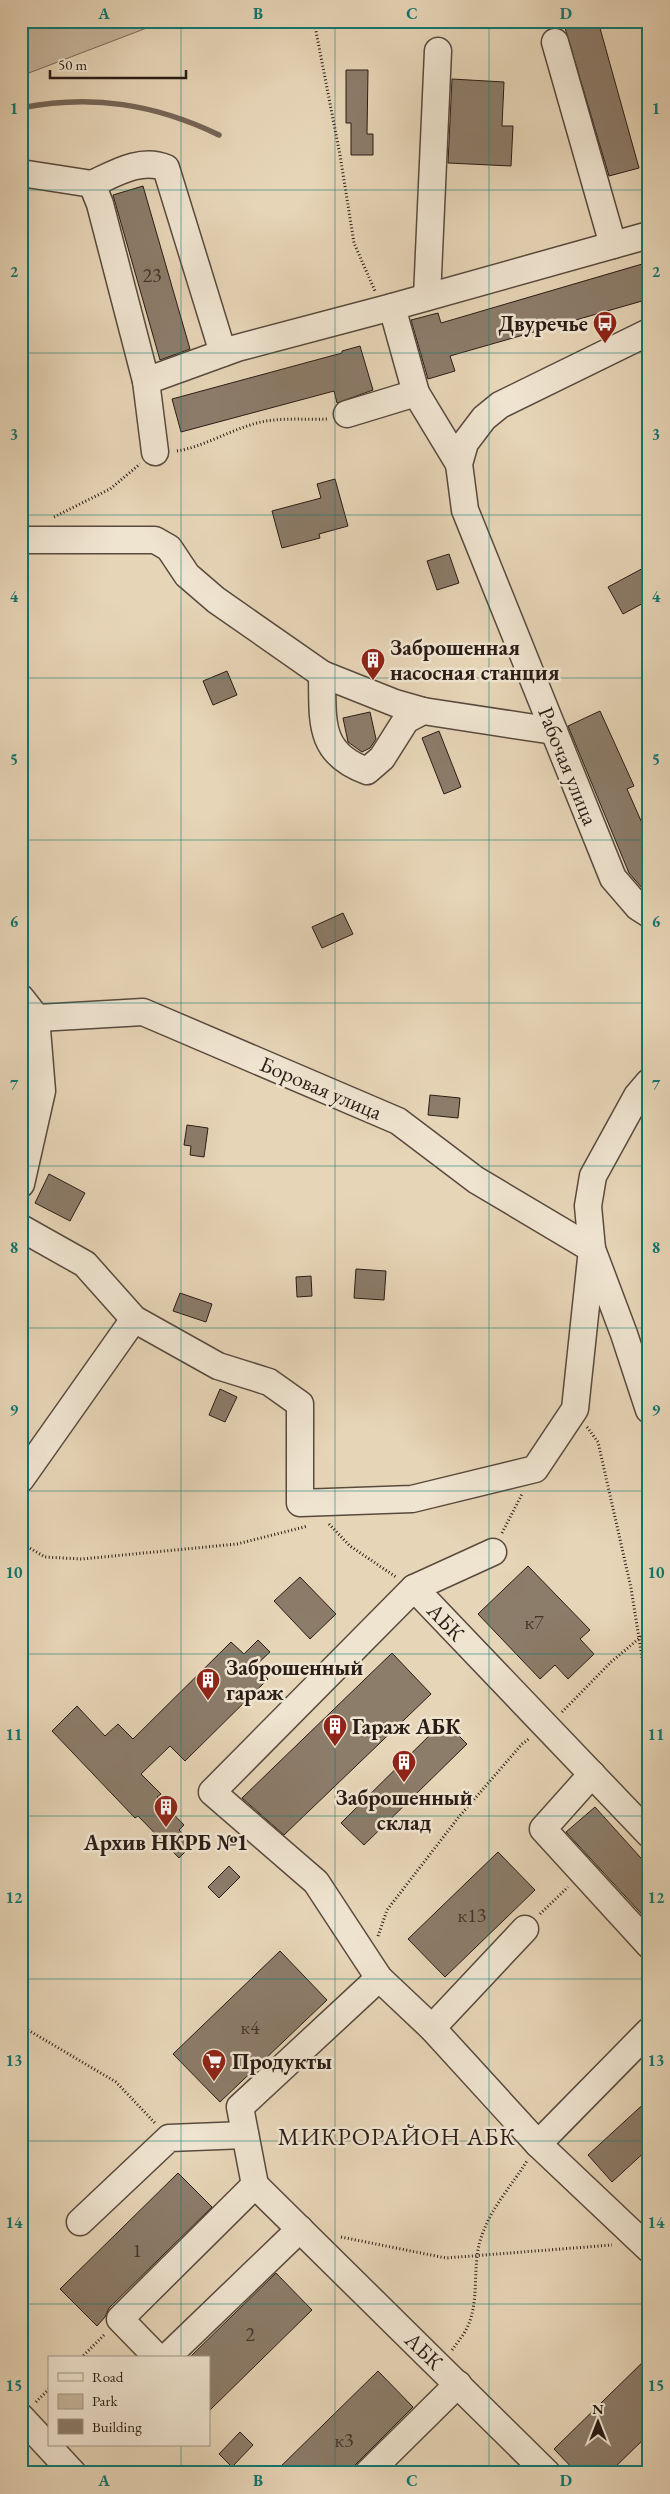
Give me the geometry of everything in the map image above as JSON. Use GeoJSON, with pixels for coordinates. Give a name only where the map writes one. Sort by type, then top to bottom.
{"type":"FeatureCollection","features":[{"type":"Feature","properties":{"kind":"street"},"geometry":{"type":"LineString","coordinates":[[555,42],[613,245]]}},
{"type":"Feature","properties":{"kind":"street"},"geometry":{"type":"LineString","coordinates":[[427,297],[438,51]]}},
{"type":"Feature","properties":{"kind":"street"},"geometry":{"type":"LineString","coordinates":[[21,173],[92,184],[126,168],[145,164],[166,168],[223,353]]}},
{"type":"Feature","properties":{"kind":"street"},"geometry":{"type":"LineString","coordinates":[[92,184],[100,204],[146,381],[155,452]]}},
{"type":"Feature","properties":{"kind":"street"},"geometry":{"type":"LineString","coordinates":[[146,381],[223,353],[649,235]]}},
{"type":"Feature","properties":{"kind":"street"},"geometry":{"type":"LineString","coordinates":[[389,308],[416,393],[459,464]]}},
{"type":"Feature","properties":{"kind":"street","name":"Рабочая улица"},"geometry":{"type":"LineString","coordinates":[[649,332],[500,405],[472,431],[465,443],[459,464],[465,510],[613,878],[638,907],[649,914]]}},
{"type":"Feature","properties":{"kind":"street"},"geometry":{"type":"LineString","coordinates":[[348,414],[416,393]]}},
{"type":"Feature","properties":{"kind":"street"},"geometry":{"type":"LineString","coordinates":[[21,540],[155,540],[169,548],[187,575],[194,581],[251,626],[322,674],[395,703],[422,710],[554,730]]}},
{"type":"Feature","properties":{"kind":"street"},"geometry":{"type":"LineString","coordinates":[[322,674],[323,723],[328,739],[335,753],[355,767],[367,771],[382,758],[406,720],[422,710]]}},
{"type":"Feature","properties":{"kind":"street"},"geometry":{"type":"LineString","coordinates":[[21,1184],[42,1091],[26,1011]]}},
{"type":"Feature","properties":{"kind":"street","name":"Боровая улица"},"geometry":{"type":"LineString","coordinates":[[26,1011],[143,1012],[398,1121],[476,1180],[592,1249]]}},
{"type":"Feature","properties":{"kind":"street"},"geometry":{"type":"LineString","coordinates":[[21,1228],[85,1264],[134,1319],[218,1366],[268,1382],[300,1404],[300,1503],[412,1499],[535,1469],[575,1409],[592,1249],[588,1206],[593,1176],[633,1104],[649,1082]]}},
{"type":"Feature","properties":{"kind":"street"},"geometry":{"type":"LineString","coordinates":[[592,1249],[624,1334],[649,1410]]}},
{"type":"Feature","properties":{"kind":"street"},"geometry":{"type":"LineString","coordinates":[[21,1479],[134,1319]]}},
{"type":"Feature","properties":{"kind":"street"},"geometry":{"type":"LineString","coordinates":[[414,1588],[493,1552]]}},
{"type":"Feature","properties":{"kind":"street","name":"АБК"},"geometry":{"type":"LineString","coordinates":[[374,1969],[316,1882],[212,1792],[242,1764],[414,1588],[649,1834]]}},
{"type":"Feature","properties":{"kind":"street"},"geometry":{"type":"LineString","coordinates":[[592,1774],[543,1829],[649,1945]]}},
{"type":"Feature","properties":{"kind":"street"},"geometry":{"type":"LineString","coordinates":[[432,2028],[525,1928]]}},
{"type":"Feature","properties":{"kind":"street"},"geometry":{"type":"LineString","coordinates":[[156,2356],[120,2319],[255,2186],[240,2107],[374,1969],[432,2028],[538,2144],[644,2246]]}},
{"type":"Feature","properties":{"kind":"street"},"geometry":{"type":"LineString","coordinates":[[538,2144],[649,2031]]}},
{"type":"Feature","properties":{"kind":"street"},"geometry":{"type":"LineString","coordinates":[[80,2222],[169,2138],[245,2134]]}},
{"type":"Feature","properties":{"kind":"street","name":"АБК"},"geometry":{"type":"LineString","coordinates":[[255,2186],[545,2472]]}},
{"type":"Feature","properties":{"kind":"street"},"geometry":{"type":"LineString","coordinates":[[168,2356],[300,2230]]}},
{"type":"Feature","properties":{"kind":"street"},"geometry":{"type":"LineString","coordinates":[[368,2473],[449,2376]]}},
{"type":"Feature","properties":{"kind":"street"},"geometry":{"type":"LineString","coordinates":[[21,2417],[73,2473]]}},
{"type":"Feature","properties":{"kind":"path"},"geometry":{"type":"LineString","coordinates":[[314,21],[340,155],[354,243],[367,278],[389,308]]}},
{"type":"Feature","properties":{"kind":"path"},"geometry":{"type":"LineString","coordinates":[[50,518],[110,489],[155,452],[178,451],[197,446],[220,435],[259,422],[327,419],[348,414]]}},
{"type":"Feature","properties":{"kind":"path"},"geometry":{"type":"LineString","coordinates":[[575,1409],[598,1442],[631,1588],[649,1701]]}},
{"type":"Feature","properties":{"kind":"path"},"geometry":{"type":"LineString","coordinates":[[493,1552],[535,1469]]}},
{"type":"Feature","properties":{"kind":"path"},"geometry":{"type":"LineString","coordinates":[[320,1503],[330,1525],[350,1546],[414,1588]]}},
{"type":"Feature","properties":{"kind":"path"},"geometry":{"type":"LineString","coordinates":[[21,1543],[45,1557],[82,1559],[237,1544],[309,1526]]}},
{"type":"Feature","properties":{"kind":"path"},"geometry":{"type":"LineString","coordinates":[[374,1969],[387,1910],[458,1818],[522,1744],[574,1702],[638,1638],[649,1630]]}},
{"type":"Feature","properties":{"kind":"path"},"geometry":{"type":"LineString","coordinates":[[525,1928],[583,1873]]}},
{"type":"Feature","properties":{"kind":"path"},"geometry":{"type":"LineString","coordinates":[[21,2022],[28,2030],[116,2082],[169,2138]]}},
{"type":"Feature","properties":{"kind":"path"},"geometry":{"type":"LineString","coordinates":[[449,2376],[475,2300],[475,2269],[480,2240],[498,2201],[522,2170],[538,2144]]}},
{"type":"Feature","properties":{"kind":"path"},"geometry":{"type":"LineString","coordinates":[[339,2237],[446,2258],[644,2246]]}},
{"type":"Feature","properties":{"kind":"path"},"geometry":{"type":"LineString","coordinates":[[83,2356],[120,2319]]}},
{"type":"Feature","properties":{"kind":"green space"},"geometry":{"type":"Polygon","coordinates":[[[21,21],[165,21],[21,76],[21,21]]]}},
{"type":"Feature","properties":{"kind":"building"},"geometry":{"type":"Polygon","coordinates":[[[563,21],[598,21],[639,168],[609,176],[563,21]]]}},
{"type":"Feature","properties":{"kind":"building"},"geometry":{"type":"Polygon","coordinates":[[[346,70],[368,70],[367,134],[373,134],[373,155],[351,155],[351,123],[346,123],[346,70]]]}},
{"type":"Feature","properties":{"kind":"building"},"geometry":{"type":"Polygon","coordinates":[[[452,79],[504,82],[502,126],[513,126],[511,166],[448,163],[452,79]]]}},
{"type":"Feature","properties":{"kind":"building"},"geometry":{"type":"Polygon","coordinates":[[[143,186],[190,349],[160,360],[113,195],[143,186]]]}},
{"type":"Feature","properties":{"kind":"building"},"geometry":{"type":"Polygon","coordinates":[[[649,262],[649,299],[450,356],[455,371],[428,379],[411,320],[438,313],[441,323],[649,262]]]}},
{"type":"Feature","properties":{"kind":"building"},"geometry":{"type":"Polygon","coordinates":[[[360,346],[373,390],[337,403],[334,391],[181,432],[172,399],[342,353],[342,351],[360,346]]]}},
{"type":"Feature","properties":{"kind":"building"},"geometry":{"type":"Polygon","coordinates":[[[335,479],[348,526],[319,534],[320,538],[282,548],[272,511],[321,498],[317,484],[335,479]]]}},
{"type":"Feature","properties":{"kind":"building"},"geometry":{"type":"Polygon","coordinates":[[[449,554],[459,583],[437,590],[427,561],[449,554]]]}},
{"type":"Feature","properties":{"kind":"building"},"geometry":{"type":"Polygon","coordinates":[[[649,565],[649,600],[623,614],[608,587],[649,565]]]}},
{"type":"Feature","properties":{"kind":"building"},"geometry":{"type":"Polygon","coordinates":[[[227,671],[237,695],[213,705],[203,681],[227,671]]]}},
{"type":"Feature","properties":{"kind":"building"},"geometry":{"type":"Polygon","coordinates":[[[600,711],[634,786],[627,789],[649,839],[649,896],[629,873],[568,726],[600,711]]]}},
{"type":"Feature","properties":{"kind":"building"},"geometry":{"type":"Polygon","coordinates":[[[370,712],[376,739],[370,748],[362,752],[348,742],[343,718],[370,712]]]}},
{"type":"Feature","properties":{"kind":"building"},"geometry":{"type":"Polygon","coordinates":[[[439,731],[461,787],[444,794],[422,738],[439,731]]]}},
{"type":"Feature","properties":{"kind":"building"},"geometry":{"type":"Polygon","coordinates":[[[343,913],[353,934],[322,948],[312,927],[343,913]]]}},
{"type":"Feature","properties":{"kind":"building"},"geometry":{"type":"Polygon","coordinates":[[[430,1095],[460,1098],[458,1118],[428,1115],[430,1095]]]}},
{"type":"Feature","properties":{"kind":"building"},"geometry":{"type":"Polygon","coordinates":[[[187,1125],[208,1128],[204,1157],[190,1155],[191,1146],[184,1145],[187,1125]]]}},
{"type":"Feature","properties":{"kind":"building"},"geometry":{"type":"Polygon","coordinates":[[[49,1174],[85,1193],[70,1221],[35,1203],[49,1174]]]}},
{"type":"Feature","properties":{"kind":"building"},"geometry":{"type":"Polygon","coordinates":[[[356,1269],[386,1271],[384,1300],[354,1298],[356,1269]]]}},
{"type":"Feature","properties":{"kind":"building"},"geometry":{"type":"Polygon","coordinates":[[[311,1276],[312,1296],[297,1297],[296,1277],[311,1276]]]}},
{"type":"Feature","properties":{"kind":"building"},"geometry":{"type":"Polygon","coordinates":[[[180,1293],[212,1304],[206,1322],[173,1311],[180,1293]]]}},
{"type":"Feature","properties":{"kind":"building"},"geometry":{"type":"Polygon","coordinates":[[[220,1389],[237,1397],[225,1422],[209,1415],[220,1389]]]}},
{"type":"Feature","properties":{"kind":"building"},"geometry":{"type":"Polygon","coordinates":[[[528,1566],[590,1630],[580,1639],[594,1654],[568,1679],[555,1665],[540,1679],[478,1614],[528,1566]]]}},
{"type":"Feature","properties":{"kind":"building"},"geometry":{"type":"Polygon","coordinates":[[[300,1577],[336,1614],[310,1639],[274,1601],[300,1577]]]}},
{"type":"Feature","properties":{"kind":"building"},"geometry":{"type":"Polygon","coordinates":[[[258,1640],[270,1652],[255,1666],[268,1679],[185,1761],[170,1746],[141,1774],[161,1794],[157,1797],[184,1825],[179,1830],[193,1844],[179,1858],[138,1816],[135,1818],[52,1731],[77,1706],[105,1736],[118,1724],[133,1739],[231,1642],[244,1654],[258,1640]]]}},
{"type":"Feature","properties":{"kind":"building","name":"Гараж АБК"},"geometry":{"type":"Polygon","coordinates":[[[392,1653],[431,1694],[284,1835],[242,1798],[392,1653]]]}},
{"type":"Feature","properties":{"kind":"building","name":"Заброшенный склад"},"geometry":{"type":"Polygon","coordinates":[[[444,1721],[467,1744],[364,1845],[341,1823],[444,1721]]]}},
{"type":"Feature","properties":{"kind":"building"},"geometry":{"type":"Polygon","coordinates":[[[595,1807],[649,1867],[649,1922],[566,1832],[595,1807]]]}},
{"type":"Feature","properties":{"kind":"building"},"geometry":{"type":"Polygon","coordinates":[[[498,1852],[535,1890],[445,1977],[408,1939],[498,1852]]]}},
{"type":"Feature","properties":{"kind":"building"},"geometry":{"type":"Polygon","coordinates":[[[229,1866],[240,1877],[219,1898],[208,1887],[229,1866]]]}},
{"type":"Feature","properties":{"kind":"building"},"geometry":{"type":"Polygon","coordinates":[[[280,1951],[327,2000],[220,2102],[173,2054],[280,1951]]]}},
{"type":"Feature","properties":{"kind":"building"},"geometry":{"type":"Polygon","coordinates":[[[649,2099],[649,2148],[612,2182],[588,2155],[649,2099]]]}},
{"type":"Feature","properties":{"kind":"building"},"geometry":{"type":"Polygon","coordinates":[[[178,2173],[212,2207],[109,2308],[105,2317],[97,2326],[60,2289],[178,2173]]]}},
{"type":"Feature","properties":{"kind":"building"},"geometry":{"type":"Polygon","coordinates":[[[276,2273],[312,2310],[210,2410],[210,2356],[191,2356],[276,2273]]]}},
{"type":"Feature","properties":{"kind":"building"},"geometry":{"type":"Polygon","coordinates":[[[649,2356],[649,2434],[609,2473],[577,2473],[554,2449],[649,2356]]]}},
{"type":"Feature","properties":{"kind":"building"},"geometry":{"type":"Polygon","coordinates":[[[378,2371],[413,2407],[347,2473],[274,2473],[378,2371]]]}},
{"type":"Feature","properties":{"kind":"building"},"geometry":{"type":"Polygon","coordinates":[[[240,2432],[253,2445],[232,2467],[219,2454],[240,2432]]]}},
{"type":"Feature","properties":{"kind":"waterway"},"geometry":{"type":"LineString","coordinates":[[21,108],[73,102],[123,105],[171,116],[219,135]]}},
{"type":"Feature","properties":{"kind":"place","name":"Двуречье"},"geometry":{"type":"Point","coordinates":[605,344]}},
{"type":"Feature","properties":{"kind":"place","name":"Заброшенная насосная станция"},"geometry":{"type":"Point","coordinates":[373,681]}},
{"type":"Feature","properties":{"kind":"place","name":"Заброшенный гараж"},"geometry":{"type":"Point","coordinates":[208,1701]}},
{"type":"Feature","properties":{"kind":"place","name":"Гараж АБК"},"geometry":{"type":"Point","coordinates":[335,1747]}},
{"type":"Feature","properties":{"kind":"place","name":"Заброшенный склад"},"geometry":{"type":"Point","coordinates":[404,1783]}},
{"type":"Feature","properties":{"kind":"place","name":"Архив НКРБ №1"},"geometry":{"type":"Point","coordinates":[166,1828]}},
{"type":"Feature","properties":{"kind":"place","name":"Продукты"},"geometry":{"type":"Point","coordinates":[214,2082]}},
{"type":"Feature","properties":{"kind":"district","name":"МИКРОРАЙОН АБК"},"geometry":{"type":"Point","coordinates":[397,2136]}}]}
